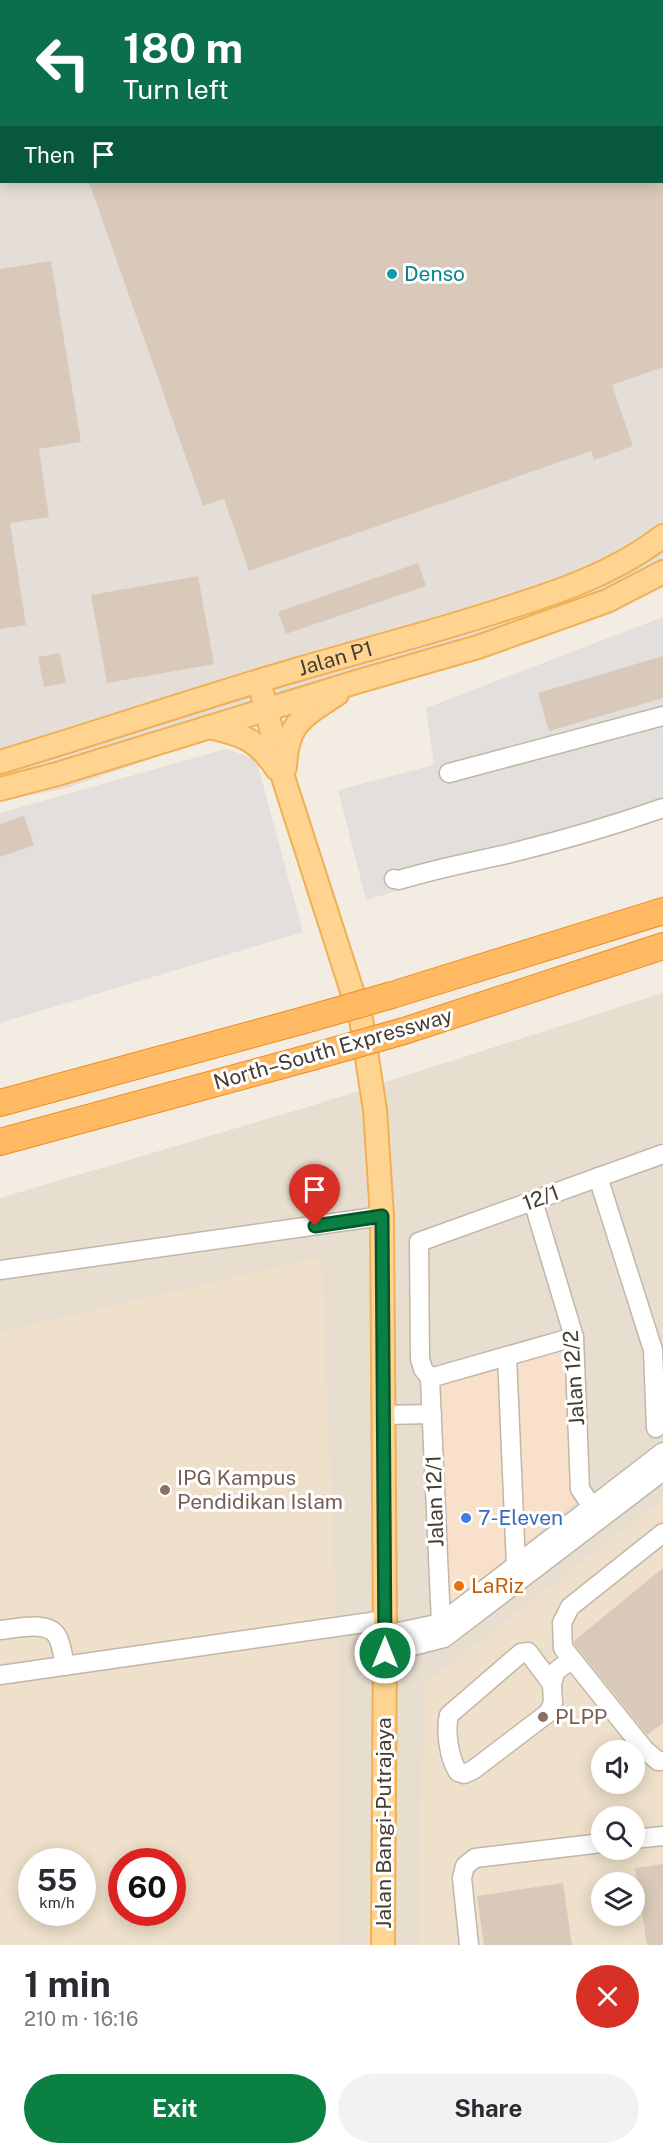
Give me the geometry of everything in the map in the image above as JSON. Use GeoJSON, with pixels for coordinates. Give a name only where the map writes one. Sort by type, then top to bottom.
{"type":"FeatureCollection","features":[{"type":"Feature","properties":{"kind":"highway","name":"North–South Expressway"},"geometry":{"type":"LineString","coordinates":[[0,1103],[392,995],[663,911]]}},
{"type":"Feature","properties":{"kind":"highway","name":"North–South Expressway"},"geometry":{"type":"LineString","coordinates":[[0,1142],[404,1031],[663,946]]}},
{"type":"Feature","properties":{"kind":"main road","name":"Jalan P1"},"geometry":{"type":"LineString","coordinates":[[0,762],[259,681],[548,595],[600,574],[663,536]]}},
{"type":"Feature","properties":{"kind":"main road","name":"Jalan P1"},"geometry":{"type":"LineString","coordinates":[[0,789],[478,647],[607,601],[663,572]]}},
{"type":"Feature","properties":{"kind":"main road"},"geometry":{"type":"LineString","coordinates":[[259,681],[285,780]]}},
{"type":"Feature","properties":{"kind":"main road"},"geometry":{"type":"LineString","coordinates":[[285,780],[288,739],[297,724],[302,718],[356,682]]}},
{"type":"Feature","properties":{"kind":"main road"},"geometry":{"type":"LineString","coordinates":[[207,726],[247,737],[267,754],[285,780]]}},
{"type":"Feature","properties":{"kind":"main road","name":"Jalan Bangi-Putrajaya"},"geometry":{"type":"LineString","coordinates":[[285,780],[361,1019],[375,1110],[382,1216],[385,1636],[383,1945]]}},
{"type":"Feature","properties":{"kind":"street"},"geometry":{"type":"LineString","coordinates":[[470,620],[478,647]]}},
{"type":"Feature","properties":{"kind":"street"},"geometry":{"type":"LineString","coordinates":[[449,773],[663,716]]}},
{"type":"Feature","properties":{"kind":"street"},"geometry":{"type":"LineString","coordinates":[[38,751],[45,777]]}},
{"type":"Feature","properties":{"kind":"street"},"geometry":{"type":"LineString","coordinates":[[394,879],[399,880],[584,834],[663,808]]}},
{"type":"Feature","properties":{"kind":"street","name":"12/1"},"geometry":{"type":"LineString","coordinates":[[419,1242],[663,1154]]}},
{"type":"Feature","properties":{"kind":"street"},"geometry":{"type":"LineString","coordinates":[[598,1178],[653,1350],[656,1428]]}},
{"type":"Feature","properties":{"kind":"street","name":"Jalan 12/2"},"geometry":{"type":"LineString","coordinates":[[533,1201],[574,1337],[580,1490],[596,1513]]}},
{"type":"Feature","properties":{"kind":"street"},"geometry":{"type":"LineString","coordinates":[[0,1270],[382,1216]]}},
{"type":"Feature","properties":{"kind":"street","name":"Jalan 12/1"},"geometry":{"type":"LineString","coordinates":[[419,1242],[420,1359],[423,1369],[430,1378],[441,1623]]}},
{"type":"Feature","properties":{"kind":"street"},"geometry":{"type":"LineString","coordinates":[[430,1378],[574,1337]]}},
{"type":"Feature","properties":{"kind":"street"},"geometry":{"type":"LineString","coordinates":[[507,1356],[516,1565]]}},
{"type":"Feature","properties":{"kind":"street"},"geometry":{"type":"LineString","coordinates":[[383,1415],[432,1414]]}},
{"type":"Feature","properties":{"kind":"street"},"geometry":{"type":"LineString","coordinates":[[0,1675],[65,1666],[385,1636],[444,1638],[596,1513],[663,1452]]}},
{"type":"Feature","properties":{"kind":"street"},"geometry":{"type":"LineString","coordinates":[[385,1636],[441,1623],[516,1565],[663,1471]]}},
{"type":"Feature","properties":{"kind":"street"},"geometry":{"type":"LineString","coordinates":[[663,1533],[570,1608],[562,1623],[563,1648],[645,1749],[658,1761],[663,1761]]}},
{"type":"Feature","properties":{"kind":"street"},"geometry":{"type":"LineString","coordinates":[[0,1630],[44,1627],[52,1630],[58,1637],[65,1666]]}},
{"type":"Feature","properties":{"kind":"street"},"geometry":{"type":"LineString","coordinates":[[552,1684],[528,1652],[521,1653],[448,1714],[452,1763],[458,1772],[464,1774],[474,1770],[548,1713],[553,1702],[552,1684],[555,1672],[572,1659]]}},
{"type":"Feature","properties":{"kind":"street"},"geometry":{"type":"LineString","coordinates":[[645,1838],[663,1836]]}},
{"type":"Feature","properties":{"kind":"street"},"geometry":{"type":"LineString","coordinates":[[469,1945],[462,1878],[465,1866],[475,1858],[591,1844]]}},
{"type":"Feature","properties":{"kind":"shaded area"},"geometry":{"type":"Polygon","coordinates":[[[0,183],[663,183],[663,580],[67,788],[0,801],[0,183]]]}},
{"type":"Feature","properties":{"kind":"shaded area"},"geometry":{"type":"Polygon","coordinates":[[[663,617],[663,813],[366,900],[338,790],[434,765],[426,708],[663,617]]]}},
{"type":"Feature","properties":{"kind":"shaded area"},"geometry":{"type":"Polygon","coordinates":[[[226,749],[256,759],[303,932],[0,1023],[0,813],[226,749]]]}},
{"type":"Feature","properties":{"kind":"shaded area"},"geometry":{"type":"Polygon","coordinates":[[[663,993],[663,1945],[0,1945],[0,1198],[311,1106],[663,993]]]}},
{"type":"Feature","properties":{"kind":"shaded area","name":"IPG Kampus Pendidikan Islam"},"geometry":{"type":"Polygon","coordinates":[[[321,1257],[338,1649],[338,1945],[0,1945],[0,1332],[321,1257]]]}},
{"type":"Feature","properties":{"kind":"shaded area"},"geometry":{"type":"Polygon","coordinates":[[[569,1345],[575,1503],[447,1606],[438,1381],[569,1345]]]}},
{"type":"Feature","properties":{"kind":"shaded area","name":"PLPP"},"geometry":{"type":"Polygon","coordinates":[[[663,1499],[663,1945],[418,1945],[424,1684],[663,1499]]]}},
{"type":"Feature","properties":{"kind":"building","name":"Denso"},"geometry":{"type":"Polygon","coordinates":[[[89,183],[663,183],[663,367],[612,385],[633,446],[594,460],[591,451],[249,571],[224,499],[203,506],[89,183]]]}},
{"type":"Feature","properties":{"kind":"building"},"geometry":{"type":"Polygon","coordinates":[[[51,261],[81,442],[39,449],[49,517],[10,523],[26,625],[0,629],[0,269],[51,261]]]}},
{"type":"Feature","properties":{"kind":"building"},"geometry":{"type":"Polygon","coordinates":[[[418,563],[426,586],[286,634],[278,612],[418,563]]]}},
{"type":"Feature","properties":{"kind":"building"},"geometry":{"type":"Polygon","coordinates":[[[198,576],[214,664],[107,683],[91,595],[198,576]]]}},
{"type":"Feature","properties":{"kind":"building"},"geometry":{"type":"Polygon","coordinates":[[[60,653],[66,683],[44,687],[38,657],[60,653]]]}},
{"type":"Feature","properties":{"kind":"building"},"geometry":{"type":"Polygon","coordinates":[[[663,656],[663,698],[549,731],[538,693],[663,656]]]}},
{"type":"Feature","properties":{"kind":"building"},"geometry":{"type":"Polygon","coordinates":[[[24,816],[34,845],[0,857],[0,824],[24,816]]]}},
{"type":"Feature","properties":{"kind":"building"},"geometry":{"type":"Polygon","coordinates":[[[663,1568],[663,1723],[647,1735],[574,1644],[574,1641],[663,1568]]]}},
{"type":"Feature","properties":{"kind":"building"},"geometry":{"type":"Polygon","coordinates":[[[663,1864],[663,1945],[647,1945],[644,1926],[645,1872],[636,1872],[635,1868],[663,1864]]]}},
{"type":"Feature","properties":{"kind":"building"},"geometry":{"type":"Polygon","coordinates":[[[563,1883],[572,1945],[484,1945],[477,1896],[563,1883]]]}},
{"type":"Feature","properties":{"kind":"place","name":"Denso"},"geometry":{"type":"Point","coordinates":[392,274]}},
{"type":"Feature","properties":{"kind":"place","name":"IPG Kampus Pendidikan Islam"},"geometry":{"type":"Point","coordinates":[165,1490]}},
{"type":"Feature","properties":{"kind":"place","name":"7-Eleven"},"geometry":{"type":"Point","coordinates":[466,1518]}},
{"type":"Feature","properties":{"kind":"place","name":"LaRiz"},"geometry":{"type":"Point","coordinates":[459,1586]}},
{"type":"Feature","properties":{"kind":"place","name":"PLPP"},"geometry":{"type":"Point","coordinates":[543,1717]}},
{"type":"Feature","properties":{"kind":"route"},"geometry":{"type":"LineString","coordinates":[[315,1226],[382,1216],[385,1653]]}}]}
